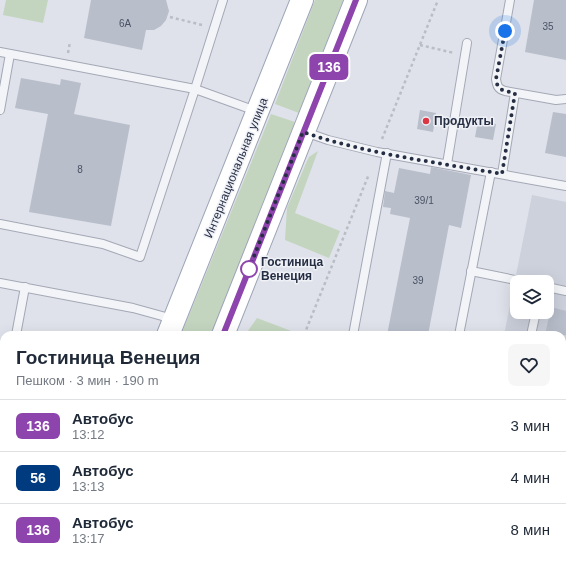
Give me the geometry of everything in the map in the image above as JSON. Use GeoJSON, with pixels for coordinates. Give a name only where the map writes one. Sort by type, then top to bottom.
{"type":"FeatureCollection","features":[{"type":"Feature","properties":{"kind":"main road","name":"Интернациональная улица"},"geometry":{"type":"LineString","coordinates":[[171,328],[302,0]]}},
{"type":"Feature","properties":{"kind":"main road"},"geometry":{"type":"LineString","coordinates":[[225,331],[356,0]]}},
{"type":"Feature","properties":{"kind":"lane"},"geometry":{"type":"LineString","coordinates":[[0,224],[103,244],[140,257],[223,0]]}},
{"type":"Feature","properties":{"kind":"lane"},"geometry":{"type":"LineString","coordinates":[[510,0],[496,85],[500,89],[515,93],[556,100],[566,99]]}},
{"type":"Feature","properties":{"kind":"lane"},"geometry":{"type":"LineString","coordinates":[[446,164],[467,43]]}},
{"type":"Feature","properties":{"kind":"lane"},"geometry":{"type":"LineString","coordinates":[[0,52],[195,89],[258,112]]}},
{"type":"Feature","properties":{"kind":"lane"},"geometry":{"type":"LineString","coordinates":[[0,110],[10,54]]}},
{"type":"Feature","properties":{"kind":"lane"},"geometry":{"type":"LineString","coordinates":[[502,174],[515,93]]}},
{"type":"Feature","properties":{"kind":"lane"},"geometry":{"type":"LineString","coordinates":[[303,132],[328,140],[387,154],[566,186]]}},
{"type":"Feature","properties":{"kind":"lane"},"geometry":{"type":"LineString","coordinates":[[354,331],[387,154]]}},
{"type":"Feature","properties":{"kind":"lane"},"geometry":{"type":"LineString","coordinates":[[459,331],[491,172]]}},
{"type":"Feature","properties":{"kind":"lane"},"geometry":{"type":"LineString","coordinates":[[471,270],[510,279]]}},
{"type":"Feature","properties":{"kind":"lane"},"geometry":{"type":"LineString","coordinates":[[0,283],[133,308],[162,316],[171,328]]}},
{"type":"Feature","properties":{"kind":"lane"},"geometry":{"type":"LineString","coordinates":[[17,331],[24,288]]}},
{"type":"Feature","properties":{"kind":"lane"},"geometry":{"type":"LineString","coordinates":[[554,288],[566,291]]}},
{"type":"Feature","properties":{"kind":"lane"},"geometry":{"type":"LineString","coordinates":[[532,331],[534,319]]}},
{"type":"Feature","properties":{"kind":"path"},"geometry":{"type":"LineString","coordinates":[[170,17],[214,27]]}},
{"type":"Feature","properties":{"kind":"shaded area"},"geometry":{"type":"Polygon","coordinates":[[[532,195],[566,202],[566,331],[505,331],[510,305],[510,319],[554,319],[554,275],[516,275],[532,195]]]}},
{"type":"Feature","properties":{"kind":"green space"},"geometry":{"type":"Polygon","coordinates":[[[6,0],[48,0],[43,23],[3,15],[6,0]]]}},
{"type":"Feature","properties":{"kind":"green space"},"geometry":{"type":"Polygon","coordinates":[[[315,0],[343,0],[299,113],[275,104],[315,0]]]}},
{"type":"Feature","properties":{"kind":"green space"},"geometry":{"type":"Polygon","coordinates":[[[271,114],[295,122],[213,331],[183,331],[271,114]]]}},
{"type":"Feature","properties":{"kind":"green space"},"geometry":{"type":"Polygon","coordinates":[[[318,151],[295,213],[340,231],[329,258],[285,240],[287,208],[309,157],[318,151]]]}},
{"type":"Feature","properties":{"kind":"green space"},"geometry":{"type":"Polygon","coordinates":[[[257,318],[291,331],[248,331],[257,318]]]}},
{"type":"Feature","properties":{"kind":"building"},"geometry":{"type":"Polygon","coordinates":[[[91,0],[166,0],[169,11],[166,20],[161,26],[154,30],[146,30],[142,50],[84,38],[91,0]]]}},
{"type":"Feature","properties":{"kind":"building"},"geometry":{"type":"Polygon","coordinates":[[[534,0],[566,0],[566,60],[525,52],[534,0]]]}},
{"type":"Feature","properties":{"kind":"building"},"geometry":{"type":"Polygon","coordinates":[[[21,78],[60,85],[61,79],[81,83],[74,114],[130,125],[111,226],[29,212],[48,114],[15,108],[21,78]]]}},
{"type":"Feature","properties":{"kind":"building","name":"Продукты"},"geometry":{"type":"Polygon","coordinates":[[[420,110],[436,113],[433,132],[417,129],[420,110]]]}},
{"type":"Feature","properties":{"kind":"building"},"geometry":{"type":"Polygon","coordinates":[[[553,112],[566,114],[566,157],[545,153],[553,112]]]}},
{"type":"Feature","properties":{"kind":"building","name":"Продукты"},"geometry":{"type":"Polygon","coordinates":[[[478,121],[496,124],[493,140],[475,137],[478,121]]]}},
{"type":"Feature","properties":{"kind":"building"},"geometry":{"type":"Polygon","coordinates":[[[431,167],[471,175],[461,228],[449,225],[429,331],[388,331],[410,218],[390,214],[391,208],[383,207],[385,191],[394,193],[399,168],[430,174],[431,167]]]}},
{"type":"Feature","properties":{"kind":"building"},"geometry":{"type":"Polygon","coordinates":[[[554,308],[566,311],[566,331],[546,331],[548,319],[554,319],[554,308]]]}},
{"type":"Feature","properties":{"kind":"bus line","name":"136"},"geometry":{"type":"LineString","coordinates":[[225,331],[356,0]]}},
{"type":"Feature","properties":{"kind":"place","name":"Продукты"},"geometry":{"type":"Point","coordinates":[426,121]}},
{"type":"Feature","properties":{"kind":"place","name":"Гостиница Венеция"},"geometry":{"type":"Point","coordinates":[249,269]}},
{"type":"Feature","properties":{"kind":"route"},"geometry":{"type":"LineString","coordinates":[[249,269],[303,132],[328,140],[377,152],[502,174],[515,93],[504,91],[496,85],[505,31]]}}]}
